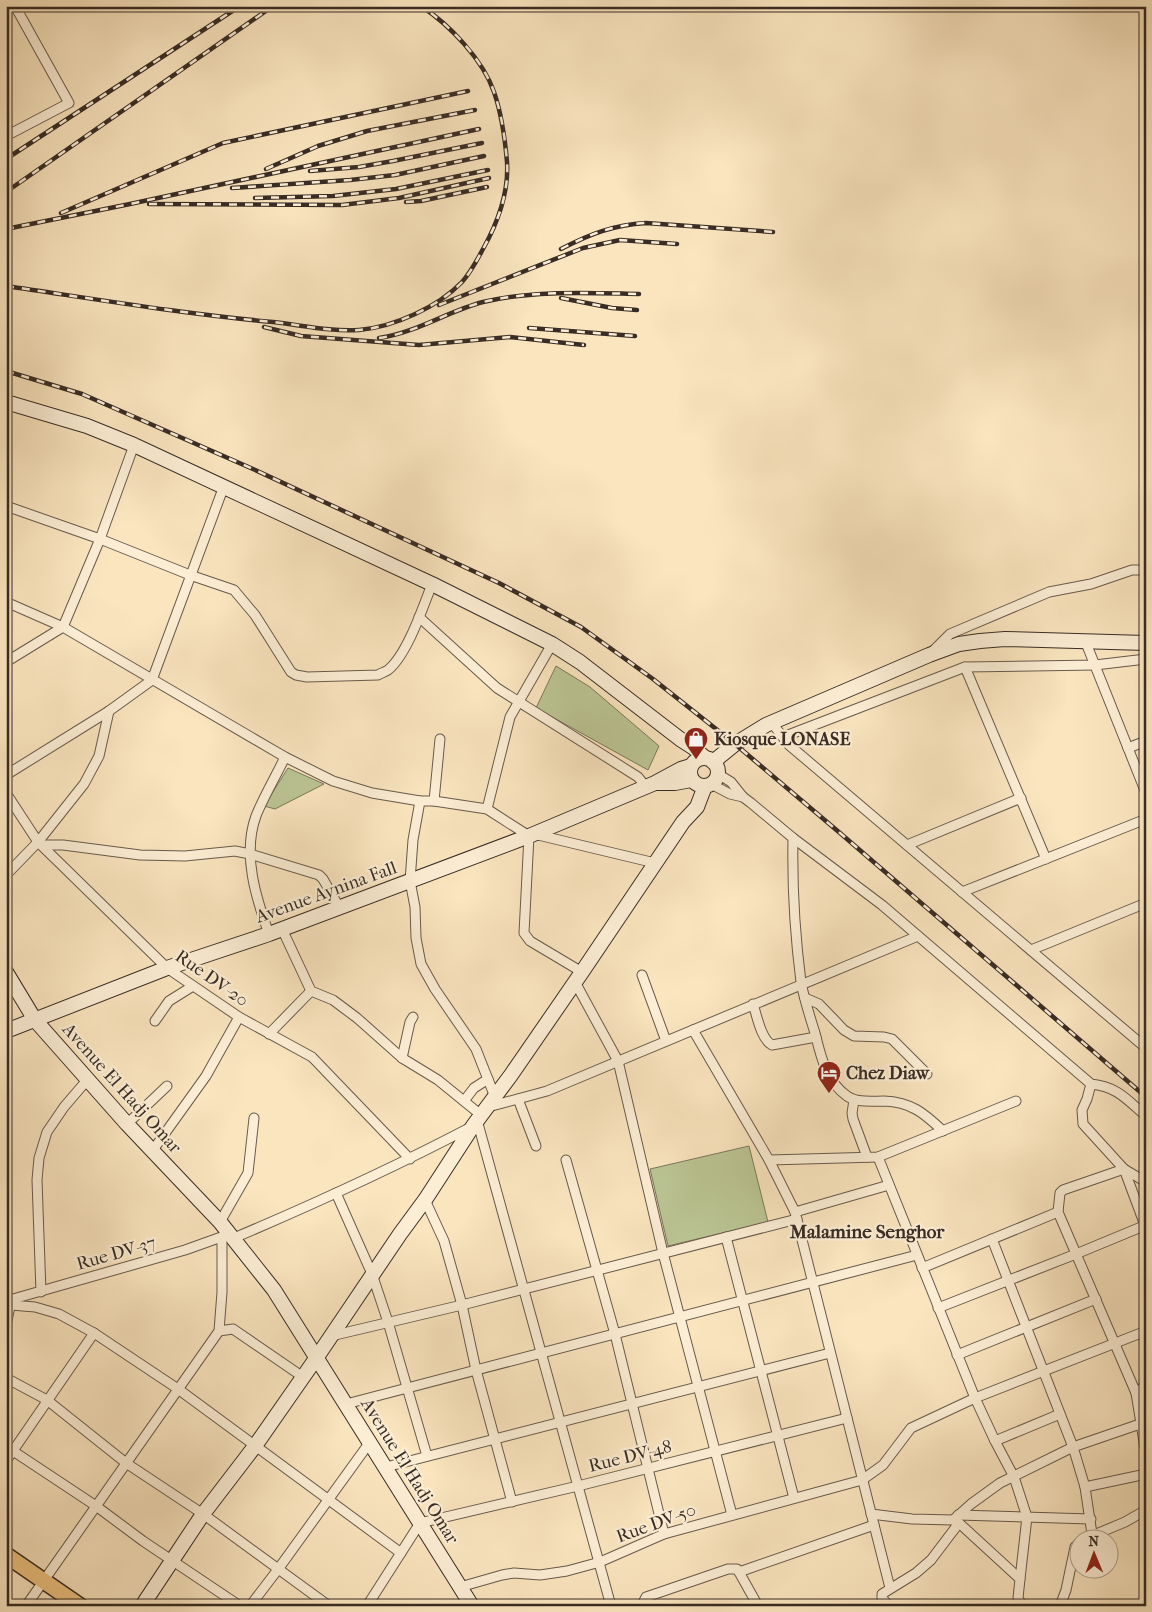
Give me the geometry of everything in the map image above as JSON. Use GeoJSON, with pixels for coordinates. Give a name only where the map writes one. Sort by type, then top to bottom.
{"type":"FeatureCollection","features":[{"type":"Feature","properties":{"kind":"main road"},"geometry":{"type":"LineString","coordinates":[[6,1555],[80,1606]]}},
{"type":"Feature","properties":{"kind":"street"},"geometry":{"type":"LineString","coordinates":[[6,136],[70,103],[15,6]]}},
{"type":"Feature","properties":{"kind":"street"},"geometry":{"type":"LineString","coordinates":[[6,402],[87,426],[134,445],[432,584],[552,644],[595,673],[680,739],[688,755],[703,773],[730,794],[743,797],[793,838],[882,905],[1091,1084],[1104,1085],[1114,1089],[1146,1116]]}},
{"type":"Feature","properties":{"kind":"street"},"geometry":{"type":"LineString","coordinates":[[6,662],[63,627],[100,539],[134,445]]}},
{"type":"Feature","properties":{"kind":"street"},"geometry":{"type":"LineString","coordinates":[[6,775],[109,711],[152,680],[224,486]]}},
{"type":"Feature","properties":{"kind":"street"},"geometry":{"type":"LineString","coordinates":[[6,506],[100,539],[190,575],[234,590],[255,615],[291,672],[307,677],[378,675],[388,671],[400,656],[419,617],[432,584]]}},
{"type":"Feature","properties":{"kind":"street"},"geometry":{"type":"LineString","coordinates":[[930,655],[950,634],[1049,592],[1091,584],[1132,570],[1146,570]]}},
{"type":"Feature","properties":{"kind":"street"},"geometry":{"type":"LineString","coordinates":[[6,602],[63,627],[286,758],[333,781],[372,793],[486,809],[531,835],[655,863]]}},
{"type":"Feature","properties":{"kind":"street"},"geometry":{"type":"LineString","coordinates":[[419,617],[497,688],[651,785]]}},
{"type":"Feature","properties":{"kind":"street","name":"Avenue Aynina Fall"},"geometry":{"type":"LineString","coordinates":[[6,1031],[167,968],[269,934],[531,835],[651,785],[681,769],[703,773],[735,744],[753,732],[959,644],[1006,639],[1086,643],[1145,641]]}},
{"type":"Feature","properties":{"kind":"street"},"geometry":{"type":"LineString","coordinates":[[1086,643],[1146,793]]}},
{"type":"Feature","properties":{"kind":"street"},"geometry":{"type":"LineString","coordinates":[[486,809],[510,717],[552,644]]}},
{"type":"Feature","properties":{"kind":"street"},"geometry":{"type":"LineString","coordinates":[[783,737],[965,666],[1095,665],[1146,659]]}},
{"type":"Feature","properties":{"kind":"street"},"geometry":{"type":"LineString","coordinates":[[965,666],[1046,859]]}},
{"type":"Feature","properties":{"kind":"street"},"geometry":{"type":"LineString","coordinates":[[6,875],[40,843],[84,784],[99,756],[109,711]]}},
{"type":"Feature","properties":{"kind":"street"},"geometry":{"type":"LineString","coordinates":[[772,723],[789,744],[1146,1048]]}},
{"type":"Feature","properties":{"kind":"street"},"geometry":{"type":"LineString","coordinates":[[434,801],[440,739]]}},
{"type":"Feature","properties":{"kind":"street"},"geometry":{"type":"LineString","coordinates":[[1128,748],[1146,741]]}},
{"type":"Feature","properties":{"kind":"street"},"geometry":{"type":"LineString","coordinates":[[269,934],[256,894],[250,854],[256,817],[286,758]]}},
{"type":"Feature","properties":{"kind":"street"},"geometry":{"type":"LineString","coordinates":[[142,1606],[203,1514],[255,1446],[483,1113],[579,977],[683,822],[703,773]]}},
{"type":"Feature","properties":{"kind":"street","name":"Rue DV-20"},"geometry":{"type":"LineString","coordinates":[[6,793],[40,843],[167,968],[238,1017],[312,1057],[410,1159]]}},
{"type":"Feature","properties":{"kind":"street"},"geometry":{"type":"LineString","coordinates":[[907,845],[1020,798]]}},
{"type":"Feature","properties":{"kind":"street"},"geometry":{"type":"LineString","coordinates":[[420,801],[413,840],[410,881],[415,907],[416,938],[421,964],[435,989],[476,1049],[488,1079],[483,1113],[524,1289],[611,1606]]}},
{"type":"Feature","properties":{"kind":"street"},"geometry":{"type":"LineString","coordinates":[[962,892],[1146,819]]}},
{"type":"Feature","properties":{"kind":"street"},"geometry":{"type":"LineString","coordinates":[[531,835],[524,933],[530,941],[579,977],[618,1061],[663,1253],[732,1515]]}},
{"type":"Feature","properties":{"kind":"street"},"geometry":{"type":"LineString","coordinates":[[793,838],[792,872],[801,983],[824,1067],[832,1082],[845,1095],[854,1100],[886,1101],[904,1104],[924,1113],[943,1131]]}},
{"type":"Feature","properties":{"kind":"street"},"geometry":{"type":"LineString","coordinates":[[40,843],[63,844],[140,856],[184,856],[235,851],[250,854],[319,874],[339,907]]}},
{"type":"Feature","properties":{"kind":"street"},"geometry":{"type":"LineString","coordinates":[[1031,950],[1146,903]]}},
{"type":"Feature","properties":{"kind":"street"},"geometry":{"type":"LineString","coordinates":[[282,928],[311,991],[333,1000],[402,1058],[438,1080],[483,1113]]}},
{"type":"Feature","properties":{"kind":"street","name":"Rue DV-37"},"geometry":{"type":"LineString","coordinates":[[9,1302],[228,1237],[336,1193],[410,1159],[483,1113],[518,1099],[546,1091],[801,983],[918,936]]}},
{"type":"Feature","properties":{"kind":"street","name":"Avenue El Hadj Omar"},"geometry":{"type":"LineString","coordinates":[[6,972],[35,1020],[127,1124],[220,1222],[228,1237],[274,1290],[471,1605]]}},
{"type":"Feature","properties":{"kind":"street"},"geometry":{"type":"LineString","coordinates":[[642,975],[666,1041]]}},
{"type":"Feature","properties":{"kind":"street"},"geometry":{"type":"LineString","coordinates":[[155,1021],[169,1001],[193,986]]}},
{"type":"Feature","properties":{"kind":"street"},"geometry":{"type":"LineString","coordinates":[[269,1034],[311,991]]}},
{"type":"Feature","properties":{"kind":"street"},"geometry":{"type":"LineString","coordinates":[[805,998],[819,1004],[844,1030],[854,1036],[892,1039],[927,1074]]}},
{"type":"Feature","properties":{"kind":"street"},"geometry":{"type":"LineString","coordinates":[[753,1004],[769,1044],[816,1037]]}},
{"type":"Feature","properties":{"kind":"street"},"geometry":{"type":"LineString","coordinates":[[153,1150],[206,1076],[238,1017]]}},
{"type":"Feature","properties":{"kind":"street"},"geometry":{"type":"LineString","coordinates":[[402,1058],[410,1022],[413,1017]]}},
{"type":"Feature","properties":{"kind":"street"},"geometry":{"type":"LineString","coordinates":[[693,1030],[769,1160],[796,1215],[890,1588]]}},
{"type":"Feature","properties":{"kind":"street"},"geometry":{"type":"LineString","coordinates":[[41,1292],[37,1180],[39,1158],[47,1132],[64,1107],[88,1079]]}},
{"type":"Feature","properties":{"kind":"street"},"geometry":{"type":"LineString","coordinates":[[464,1100],[474,1088],[488,1079]]}},
{"type":"Feature","properties":{"kind":"street"},"geometry":{"type":"LineString","coordinates":[[1091,1084],[1082,1110],[1083,1124],[1124,1169],[1146,1182]]}},
{"type":"Feature","properties":{"kind":"street"},"geometry":{"type":"LineString","coordinates":[[127,1124],[167,1086]]}},
{"type":"Feature","properties":{"kind":"street"},"geometry":{"type":"LineString","coordinates":[[518,1099],[536,1146]]}},
{"type":"Feature","properties":{"kind":"street"},"geometry":{"type":"LineString","coordinates":[[854,1100],[853,1119],[866,1158]]}},
{"type":"Feature","properties":{"kind":"street"},"geometry":{"type":"LineString","coordinates":[[769,1160],[878,1157],[1016,1102]]}},
{"type":"Feature","properties":{"kind":"street"},"geometry":{"type":"LineString","coordinates":[[220,1222],[248,1173],[254,1118]]}},
{"type":"Feature","properties":{"kind":"street"},"geometry":{"type":"LineString","coordinates":[[878,1157],[975,1398],[1014,1477],[1027,1517],[1018,1598],[1022,1606]]}},
{"type":"Feature","properties":{"kind":"street"},"geometry":{"type":"LineString","coordinates":[[566,1160],[615,1334],[664,1534]]}},
{"type":"Feature","properties":{"kind":"street"},"geometry":{"type":"LineString","coordinates":[[1124,1169],[1063,1190],[1060,1193],[1058,1212],[1136,1393],[1146,1454]]}},
{"type":"Feature","properties":{"kind":"street"},"geometry":{"type":"LineString","coordinates":[[938,1308],[1145,1227],[1124,1169]]}},
{"type":"Feature","properties":{"kind":"street"},"geometry":{"type":"LineString","coordinates":[[331,1336],[462,1305],[726,1237],[889,1185]]}},
{"type":"Feature","properties":{"kind":"street"},"geometry":{"type":"LineString","coordinates":[[336,1193],[372,1274],[427,1456]]}},
{"type":"Feature","properties":{"kind":"street"},"geometry":{"type":"LineString","coordinates":[[425,1200],[444,1240],[462,1305],[476,1370],[512,1502]]}},
{"type":"Feature","properties":{"kind":"street"},"geometry":{"type":"LineString","coordinates":[[922,1268],[1058,1212]]}},
{"type":"Feature","properties":{"kind":"street"},"geometry":{"type":"LineString","coordinates":[[26,1606],[219,1331],[228,1237]]}},
{"type":"Feature","properties":{"kind":"street"},"geometry":{"type":"LineString","coordinates":[[726,1237],[794,1498]]}},
{"type":"Feature","properties":{"kind":"street"},"geometry":{"type":"LineString","coordinates":[[992,1239],[1072,1447],[1085,1487],[1092,1530]]}},
{"type":"Feature","properties":{"kind":"street"},"geometry":{"type":"LineString","coordinates":[[346,1404],[917,1255]]}},
{"type":"Feature","properties":{"kind":"street"},"geometry":{"type":"LineString","coordinates":[[957,1355],[1096,1299]]}},
{"type":"Feature","properties":{"kind":"street"},"geometry":{"type":"LineString","coordinates":[[6,1326],[9,1302],[59,1314],[94,1333],[178,1389],[401,1554]]}},
{"type":"Feature","properties":{"kind":"street"},"geometry":{"type":"LineString","coordinates":[[219,1331],[233,1329],[303,1377]]}},
{"type":"Feature","properties":{"kind":"street"},"geometry":{"type":"LineString","coordinates":[[862,1480],[882,1465],[911,1428],[975,1398],[1146,1331]]}},
{"type":"Feature","properties":{"kind":"street"},"geometry":{"type":"LineString","coordinates":[[6,1461],[94,1333]]}},
{"type":"Feature","properties":{"kind":"street"},"geometry":{"type":"LineString","coordinates":[[386,1467],[830,1353]]}},
{"type":"Feature","properties":{"kind":"street"},"geometry":{"type":"LineString","coordinates":[[6,1378],[47,1400],[126,1463],[203,1514],[329,1606]]}},
{"type":"Feature","properties":{"kind":"street"},"geometry":{"type":"LineString","coordinates":[[1136,1393],[1146,1385]]}},
{"type":"Feature","properties":{"kind":"street"},"geometry":{"type":"LineString","coordinates":[[995,1441],[1060,1414]]}},
{"type":"Feature","properties":{"kind":"street","name":"Rue DV-48"},"geometry":{"type":"LineString","coordinates":[[420,1523],[578,1486],[847,1418]]}},
{"type":"Feature","properties":{"kind":"street"},"geometry":{"type":"LineString","coordinates":[[889,1606],[882,1598],[882,1594],[916,1573],[931,1560],[957,1519],[982,1495],[1000,1483],[1072,1447],[1140,1424]]}},
{"type":"Feature","properties":{"kind":"street"},"geometry":{"type":"LineString","coordinates":[[250,1606],[370,1442]]}},
{"type":"Feature","properties":{"kind":"street"},"geometry":{"type":"LineString","coordinates":[[13,1451],[240,1606]]}},
{"type":"Feature","properties":{"kind":"street"},"geometry":{"type":"LineString","coordinates":[[1085,1487],[1146,1474]]}},
{"type":"Feature","properties":{"kind":"street","name":"Rue DV-50"},"geometry":{"type":"LineString","coordinates":[[460,1587],[514,1573],[555,1574],[600,1562],[664,1534],[862,1480]]}},
{"type":"Feature","properties":{"kind":"street"},"geometry":{"type":"LineString","coordinates":[[1103,1530],[1125,1522],[1146,1510]]}},
{"type":"Feature","properties":{"kind":"street"},"geometry":{"type":"LineString","coordinates":[[871,1514],[912,1519],[1027,1517],[1091,1519]]}},
{"type":"Feature","properties":{"kind":"street"},"geometry":{"type":"LineString","coordinates":[[957,1519],[1020,1579]]}},
{"type":"Feature","properties":{"kind":"street"},"geometry":{"type":"LineString","coordinates":[[367,1606],[420,1523]]}},
{"type":"Feature","properties":{"kind":"street"},"geometry":{"type":"LineString","coordinates":[[739,1572],[874,1525]]}},
{"type":"Feature","properties":{"kind":"street"},"geometry":{"type":"LineString","coordinates":[[644,1606],[643,1603],[646,1598],[652,1595],[728,1569],[737,1569],[758,1606]]}},
{"type":"Feature","properties":{"kind":"street"},"geometry":{"type":"LineString","coordinates":[[1060,1606],[1070,1571]]}},
{"type":"Feature","properties":{"kind":"green space"},"geometry":{"type":"Polygon","coordinates":[[[556,666],[590,687],[659,746],[648,770],[536,708],[556,666]]]}},
{"type":"Feature","properties":{"kind":"green space"},"geometry":{"type":"Polygon","coordinates":[[[288,768],[324,784],[275,809],[264,806],[288,768]]]}},
{"type":"Feature","properties":{"kind":"green space"},"geometry":{"type":"Polygon","coordinates":[[[749,1146],[768,1222],[668,1246],[650,1169],[749,1146]]]}},
{"type":"Feature","properties":{"kind":"railway"},"geometry":{"type":"LineString","coordinates":[[6,159],[240,6]]}},
{"type":"Feature","properties":{"kind":"railway"},"geometry":{"type":"LineString","coordinates":[[6,192],[273,6]]}},
{"type":"Feature","properties":{"kind":"railway"},"geometry":{"type":"LineString","coordinates":[[6,286],[173,311],[348,330],[386,325],[415,314],[441,300],[462,282],[474,266],[488,239],[498,218],[504,196],[507,162],[501,118],[489,80],[474,56],[454,33],[421,6]]}},
{"type":"Feature","properties":{"kind":"railway"},"geometry":{"type":"LineString","coordinates":[[61,213],[223,143],[468,91]]}},
{"type":"Feature","properties":{"kind":"railway"},"geometry":{"type":"LineString","coordinates":[[266,169],[318,146],[367,131],[475,110]]}},
{"type":"Feature","properties":{"kind":"railway"},"geometry":{"type":"LineString","coordinates":[[6,229],[479,129]]}},
{"type":"Feature","properties":{"kind":"railway"},"geometry":{"type":"LineString","coordinates":[[310,171],[359,167],[482,143]]}},
{"type":"Feature","properties":{"kind":"railway"},"geometry":{"type":"LineString","coordinates":[[232,188],[395,175],[484,156]]}},
{"type":"Feature","properties":{"kind":"railway"},"geometry":{"type":"LineString","coordinates":[[255,198],[333,196],[396,189],[488,170]]}},
{"type":"Feature","properties":{"kind":"railway"},"geometry":{"type":"LineString","coordinates":[[149,204],[342,205],[399,198],[489,178]]}},
{"type":"Feature","properties":{"kind":"railway"},"geometry":{"type":"LineString","coordinates":[[406,202],[421,201],[487,187]]}},
{"type":"Feature","properties":{"kind":"railway"},"geometry":{"type":"LineString","coordinates":[[561,249],[602,231],[646,223],[773,232]]}},
{"type":"Feature","properties":{"kind":"railway"},"geometry":{"type":"LineString","coordinates":[[439,305],[583,248],[620,240],[677,244]]}},
{"type":"Feature","properties":{"kind":"railway"},"geometry":{"type":"LineString","coordinates":[[379,338],[406,332],[470,306],[502,298],[561,293],[639,294]]}},
{"type":"Feature","properties":{"kind":"railway"},"geometry":{"type":"LineString","coordinates":[[561,298],[612,308],[637,310]]}},
{"type":"Feature","properties":{"kind":"railway"},"geometry":{"type":"LineString","coordinates":[[264,327],[301,336],[419,345],[510,337],[584,345]]}},
{"type":"Feature","properties":{"kind":"railway"},"geometry":{"type":"LineString","coordinates":[[529,328],[635,336]]}},
{"type":"Feature","properties":{"kind":"railway"},"geometry":{"type":"LineString","coordinates":[[6,371],[82,394],[253,469],[499,583],[581,627],[653,679],[735,744],[1146,1097]]}},
{"type":"Feature","properties":{"kind":"place","name":"Kiosque LONASE"},"geometry":{"type":"Point","coordinates":[696,760]}},
{"type":"Feature","properties":{"kind":"place","name":"Chez Diaw"},"geometry":{"type":"Point","coordinates":[829,1094]}},
{"type":"Feature","properties":{"kind":"district","name":"Malamine Senghor"},"geometry":{"type":"Point","coordinates":[867,1231]}}]}
